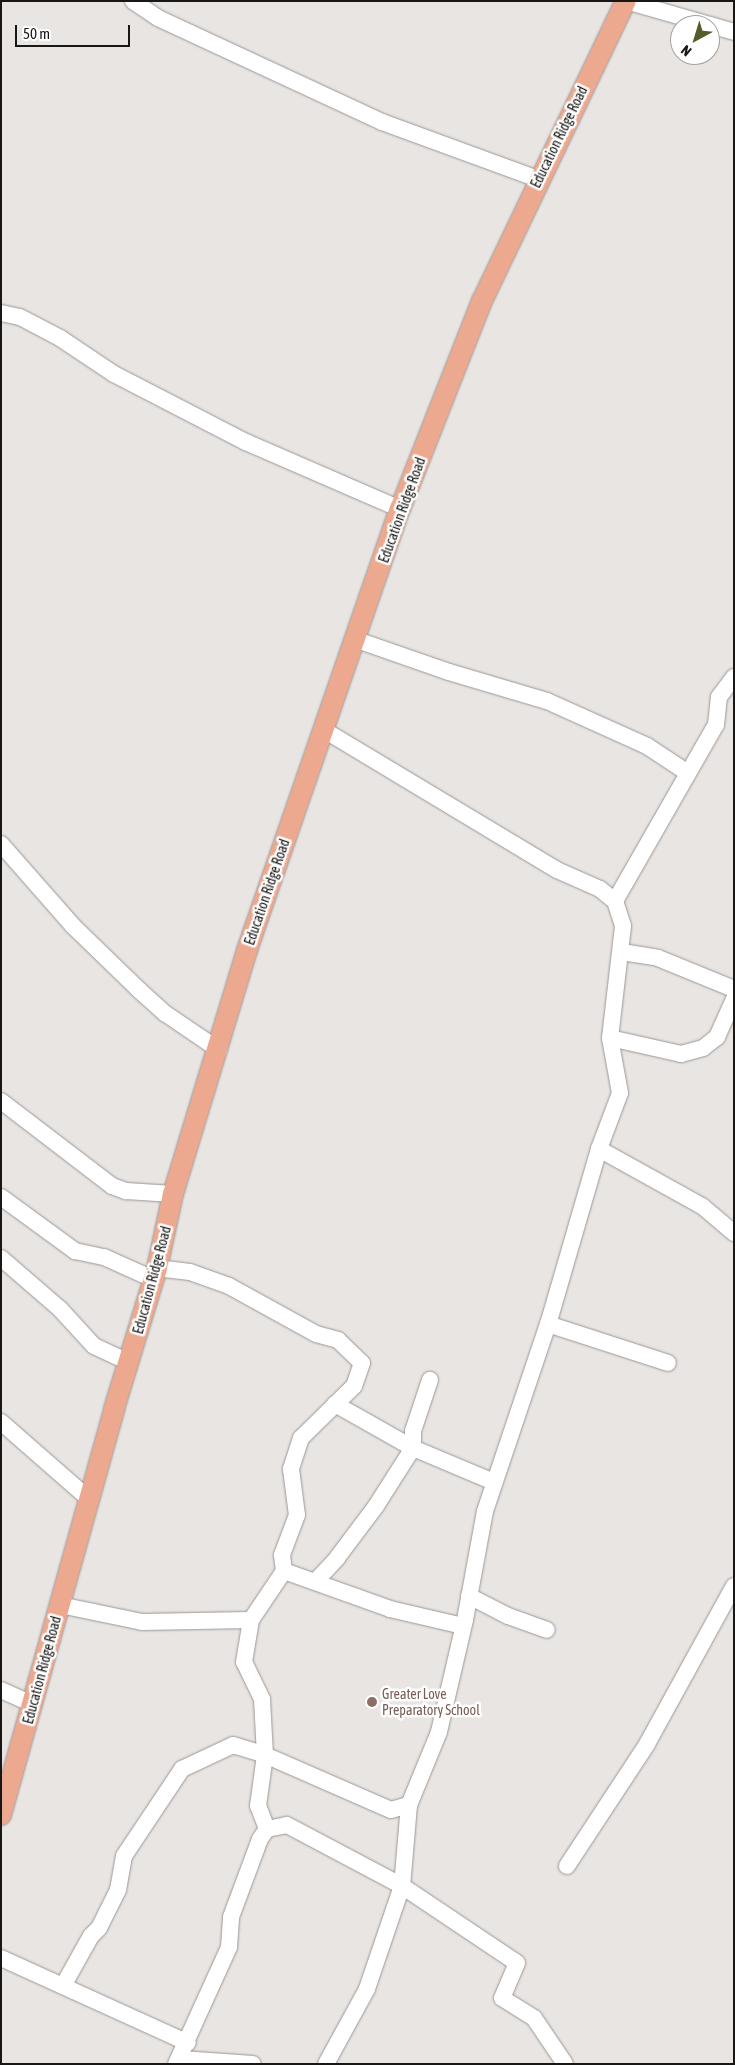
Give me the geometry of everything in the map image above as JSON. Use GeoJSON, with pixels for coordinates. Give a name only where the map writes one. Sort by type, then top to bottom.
{"type":"FeatureCollection","features":[{"type":"Feature","properties":{"kind":"main road","name":"Education Ridge Road"},"geometry":{"type":"LineString","coordinates":[[1,1816],[89,1499],[155,1274],[173,1194],[247,950],[357,640],[400,509],[482,301],[538,179],[626,1]]}},
{"type":"Feature","properties":{"kind":"street"},"geometry":{"type":"LineString","coordinates":[[133,1],[158,18],[382,122],[538,179]]}},
{"type":"Feature","properties":{"kind":"street"},"geometry":{"type":"LineString","coordinates":[[626,1],[675,15]]}},
{"type":"Feature","properties":{"kind":"street"},"geometry":{"type":"LineString","coordinates":[[720,28],[734,32]]}},
{"type":"Feature","properties":{"kind":"street"},"geometry":{"type":"LineString","coordinates":[[1,313],[20,317],[60,338],[114,374],[246,442],[400,509]]}},
{"type":"Feature","properties":{"kind":"street"},"geometry":{"type":"LineString","coordinates":[[357,640],[547,701],[647,746],[688,773]]}},
{"type":"Feature","properties":{"kind":"street"},"geometry":{"type":"LineString","coordinates":[[614,901],[716,725],[719,697],[734,677]]}},
{"type":"Feature","properties":{"kind":"street"},"geometry":{"type":"LineString","coordinates":[[324,730],[549,866],[600,889],[614,901],[623,926],[622,952],[610,1038],[620,1093],[599,1149],[548,1324],[484,1511],[463,1626],[439,1732],[409,1805],[402,1886],[367,1989],[326,2064]]}},
{"type":"Feature","properties":{"kind":"street"},"geometry":{"type":"LineString","coordinates":[[1,844],[73,926],[139,990],[166,1014],[218,1050]]}},
{"type":"Feature","properties":{"kind":"street"},"geometry":{"type":"LineString","coordinates":[[622,952],[658,958],[734,989]]}},
{"type":"Feature","properties":{"kind":"street"},"geometry":{"type":"LineString","coordinates":[[610,1038],[682,1054],[703,1048],[717,1037],[734,999]]}},
{"type":"Feature","properties":{"kind":"street"},"geometry":{"type":"LineString","coordinates":[[1,1102],[112,1186],[126,1191],[173,1194]]}},
{"type":"Feature","properties":{"kind":"street"},"geometry":{"type":"LineString","coordinates":[[599,1149],[702,1206],[734,1233]]}},
{"type":"Feature","properties":{"kind":"street"},"geometry":{"type":"LineString","coordinates":[[1,1196],[74,1250],[104,1257],[155,1274],[190,1272],[229,1286],[316,1334],[338,1340],[351,1350],[362,1364],[354,1386],[301,1438],[291,1469],[297,1515],[282,1555],[284,1571],[251,1620],[244,1662],[262,1699],[266,1755],[258,1806],[266,1829]]}},
{"type":"Feature","properties":{"kind":"street"},"geometry":{"type":"LineString","coordinates":[[1,1258],[60,1309],[94,1346],[129,1362]]}},
{"type":"Feature","properties":{"kind":"street"},"geometry":{"type":"LineString","coordinates":[[548,1324],[668,1363]]}},
{"type":"Feature","properties":{"kind":"street"},"geometry":{"type":"LineString","coordinates":[[315,1582],[337,1558],[376,1506],[413,1448],[414,1431],[430,1380]]}},
{"type":"Feature","properties":{"kind":"street"},"geometry":{"type":"LineString","coordinates":[[335,1404],[413,1448],[494,1482]]}},
{"type":"Feature","properties":{"kind":"street"},"geometry":{"type":"LineString","coordinates":[[1,1422],[89,1499]]}},
{"type":"Feature","properties":{"kind":"street"},"geometry":{"type":"LineString","coordinates":[[284,1571],[390,1609],[463,1626]]}},
{"type":"Feature","properties":{"kind":"street"},"geometry":{"type":"LineString","coordinates":[[568,1866],[647,1744],[734,1586]]}},
{"type":"Feature","properties":{"kind":"street"},"geometry":{"type":"LineString","coordinates":[[469,1596],[508,1616],[547,1630]]}},
{"type":"Feature","properties":{"kind":"street"},"geometry":{"type":"LineString","coordinates":[[60,1604],[142,1622],[251,1620]]}},
{"type":"Feature","properties":{"kind":"street"},"geometry":{"type":"LineString","coordinates":[[1,1690],[32,1704]]}},
{"type":"Feature","properties":{"kind":"street"},"geometry":{"type":"LineString","coordinates":[[63,1986],[91,1936],[99,1928],[118,1890],[124,1856],[182,1769],[233,1745],[266,1755],[391,1810],[409,1805]]}},
{"type":"Feature","properties":{"kind":"street"},"geometry":{"type":"LineString","coordinates":[[253,2064],[179,2061],[229,1947],[231,1917],[260,1839],[266,1829],[287,1824],[402,1886],[517,1963],[502,1998],[534,2018],[565,2064]]}},
{"type":"Feature","properties":{"kind":"street"},"geometry":{"type":"LineString","coordinates":[[1,1958],[188,2043]]}},
{"type":"Feature","properties":{"kind":"place","name":"Greater Love Preparatory School"},"geometry":{"type":"Point","coordinates":[372,1702]}}]}
